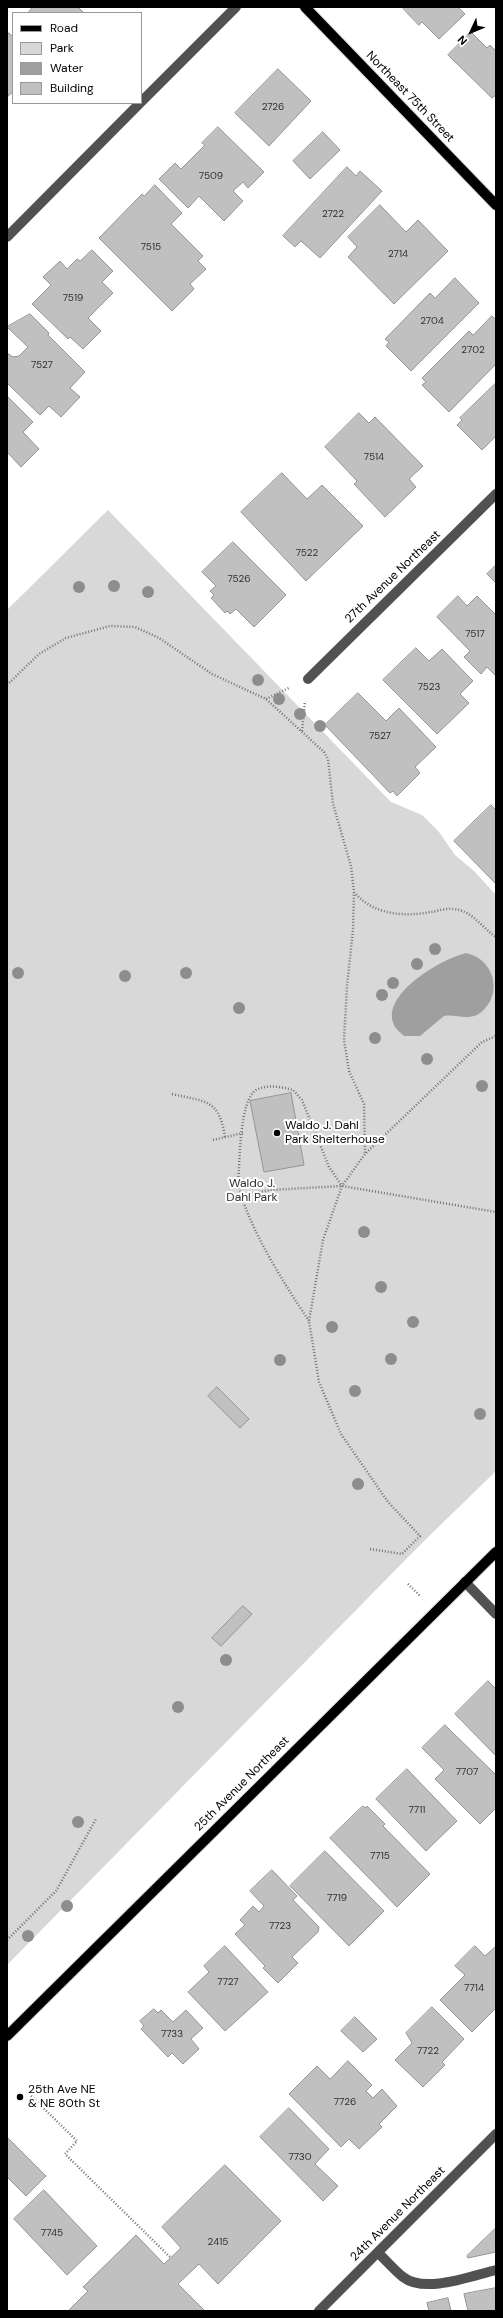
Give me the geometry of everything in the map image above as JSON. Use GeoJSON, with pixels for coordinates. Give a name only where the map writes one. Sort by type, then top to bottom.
{"type":"FeatureCollection","features":[{"type":"Feature","properties":{"kind":"main road","name":"Northeast 75th Street"},"geometry":{"type":"LineString","coordinates":[[305,7],[496,205]]}},
{"type":"Feature","properties":{"kind":"main road","name":"25th Avenue Northeast"},"geometry":{"type":"LineString","coordinates":[[7,2036],[496,1552]]}},
{"type":"Feature","properties":{"kind":"street"},"geometry":{"type":"LineString","coordinates":[[142,102],[236,7]]}},
{"type":"Feature","properties":{"kind":"street"},"geometry":{"type":"LineString","coordinates":[[7,237],[140,104]]}},
{"type":"Feature","properties":{"kind":"street","name":"27th Avenue Northeast"},"geometry":{"type":"LineString","coordinates":[[308,679],[496,494]]}},
{"type":"Feature","properties":{"kind":"street"},"geometry":{"type":"LineString","coordinates":[[465,1582],[496,1614]]}},
{"type":"Feature","properties":{"kind":"street","name":"24th Avenue Northeast"},"geometry":{"type":"LineString","coordinates":[[319,2311],[496,2134]]}},
{"type":"Feature","properties":{"kind":"street"},"geometry":{"type":"LineString","coordinates":[[378,2253],[403,2277],[415,2283],[431,2285],[496,2270]]}},
{"type":"Feature","properties":{"kind":"path"},"geometry":{"type":"LineString","coordinates":[[7,685],[51,646],[66,638],[96,629],[125,625],[135,627],[160,638],[212,674],[266,699],[313,742],[328,759],[333,804],[351,866],[354,892],[353,930],[347,986],[344,1040],[349,1071],[364,1104],[365,1154]]}},
{"type":"Feature","properties":{"kind":"path"},"geometry":{"type":"LineString","coordinates":[[354,892],[368,904],[384,912],[402,915],[452,908],[471,915],[496,937]]}},
{"type":"Feature","properties":{"kind":"path"},"geometry":{"type":"LineString","coordinates":[[370,1549],[402,1554],[420,1536],[388,1502],[341,1434],[319,1382],[309,1322],[323,1240],[342,1186],[365,1154],[482,1042],[496,1036]]}},
{"type":"Feature","properties":{"kind":"path"},"geometry":{"type":"LineString","coordinates":[[309,1322],[248,1217],[238,1183],[245,1109],[250,1097],[256,1091],[272,1087],[293,1090],[302,1100],[329,1167],[342,1186]]}},
{"type":"Feature","properties":{"kind":"path"},"geometry":{"type":"LineString","coordinates":[[172,1094],[209,1104],[221,1117],[225,1137]]}},
{"type":"Feature","properties":{"kind":"path"},"geometry":{"type":"LineString","coordinates":[[212,1140],[243,1133]]}},
{"type":"Feature","properties":{"kind":"path"},"geometry":{"type":"LineString","coordinates":[[241,1196],[278,1189],[342,1186],[496,1212]]}},
{"type":"Feature","properties":{"kind":"path"},"geometry":{"type":"LineString","coordinates":[[408,1584],[420,1596]]}},
{"type":"Feature","properties":{"kind":"path"},"geometry":{"type":"LineString","coordinates":[[7,1940],[56,1891],[64,1880],[82,1842],[96,1818]]}},
{"type":"Feature","properties":{"kind":"path"},"geometry":{"type":"LineString","coordinates":[[31,2096],[77,2141],[65,2154],[171,2258]]}},
{"type":"Feature","properties":{"kind":"green space","name":"Waldo J. Dahl Park"},"geometry":{"type":"Polygon","coordinates":[[[108,510],[391,802],[422,815],[439,832],[455,855],[474,871],[496,895],[496,1471],[422,1543],[7,1965],[7,610],[108,510]]]}},
{"type":"Feature","properties":{"kind":"water"},"geometry":{"type":"Polygon","coordinates":[[[466,953],[477,957],[485,964],[490,972],[493,981],[491,1000],[477,1015],[464,1017],[444,1016],[420,1036],[404,1036],[396,1028],[393,1022],[393,1011],[397,999],[417,978],[443,962],[466,953]]]}},
{"type":"Feature","properties":{"kind":"building"},"geometry":{"type":"Polygon","coordinates":[[[33,7],[80,7],[79,8],[83,12],[29,12],[33,7]]]}},
{"type":"Feature","properties":{"kind":"building"},"geometry":{"type":"Polygon","coordinates":[[[402,7],[458,7],[465,14],[439,39],[422,22],[419,25],[402,7]]]}},
{"type":"Feature","properties":{"kind":"building"},"geometry":{"type":"Polygon","coordinates":[[[471,32],[487,48],[490,45],[496,51],[496,95],[492,98],[448,55],[471,32]]]}},
{"type":"Feature","properties":{"kind":"building"},"geometry":{"type":"Polygon","coordinates":[[[9,33],[12,36],[12,93],[7,97],[7,36],[9,33]]]}},
{"type":"Feature","properties":{"kind":"building"},"geometry":{"type":"Polygon","coordinates":[[[278,69],[311,101],[269,146],[235,113],[278,69]]]}},
{"type":"Feature","properties":{"kind":"building"},"geometry":{"type":"Polygon","coordinates":[[[218,127],[264,172],[248,188],[243,182],[233,191],[243,201],[224,221],[199,196],[188,208],[159,179],[175,163],[181,169],[205,145],[202,143],[218,127]]]}},
{"type":"Feature","properties":{"kind":"building"},"geometry":{"type":"Polygon","coordinates":[[[323,132],[340,150],[310,179],[293,161],[323,132]]]}},
{"type":"Feature","properties":{"kind":"building"},"geometry":{"type":"Polygon","coordinates":[[[347,167],[356,176],[360,171],[382,191],[320,258],[301,241],[295,247],[283,236],[347,167]]]}},
{"type":"Feature","properties":{"kind":"building"},"geometry":{"type":"Polygon","coordinates":[[[155,185],[182,213],[171,224],[203,256],[198,261],[206,269],[190,284],[194,289],[172,311],[99,238],[142,194],[144,196],[155,185]]]}},
{"type":"Feature","properties":{"kind":"building"},"geometry":{"type":"Polygon","coordinates":[[[380,205],[406,232],[418,220],[448,251],[394,304],[348,257],[357,247],[348,237],[380,205]]]}},
{"type":"Feature","properties":{"kind":"building"},"geometry":{"type":"Polygon","coordinates":[[[92,250],[113,271],[102,282],[113,293],[88,318],[101,331],[83,349],[70,337],[68,339],[32,304],[51,285],[43,277],[60,261],[67,269],[77,259],[80,261],[92,250]]]}},
{"type":"Feature","properties":{"kind":"building"},"geometry":{"type":"Polygon","coordinates":[[[455,278],[479,303],[411,371],[386,346],[389,342],[385,339],[430,293],[435,298],[455,278]]]}},
{"type":"Feature","properties":{"kind":"building"},"geometry":{"type":"Polygon","coordinates":[[[30,314],[49,333],[48,335],[85,372],[70,388],[80,397],[61,417],[49,406],[40,415],[7,383],[7,353],[13,357],[19,356],[28,347],[7,327],[30,314]]]}},
{"type":"Feature","properties":{"kind":"building"},"geometry":{"type":"Polygon","coordinates":[[[492,316],[496,320],[496,364],[449,412],[422,385],[426,382],[422,378],[469,331],[473,335],[492,316]]]}},
{"type":"Feature","properties":{"kind":"building"},"geometry":{"type":"Polygon","coordinates":[[[496,383],[496,436],[482,450],[457,425],[462,420],[460,418],[496,383]]]}},
{"type":"Feature","properties":{"kind":"building"},"geometry":{"type":"Polygon","coordinates":[[[7,396],[33,422],[23,432],[39,449],[21,467],[7,452],[7,396]]]}},
{"type":"Feature","properties":{"kind":"building"},"geometry":{"type":"Polygon","coordinates":[[[359,413],[369,423],[375,417],[423,466],[409,479],[416,487],[385,517],[354,484],[357,481],[325,447],[359,413]]]}},
{"type":"Feature","properties":{"kind":"building"},"geometry":{"type":"Polygon","coordinates":[[[282,473],[307,499],[322,485],[363,526],[306,581],[241,512],[282,473]]]}},
{"type":"Feature","properties":{"kind":"building"},"geometry":{"type":"Polygon","coordinates":[[[233,542],[286,595],[254,627],[236,609],[230,614],[227,611],[225,613],[211,598],[214,595],[210,591],[216,586],[202,572],[233,542]]]}},
{"type":"Feature","properties":{"kind":"building"},"geometry":{"type":"Polygon","coordinates":[[[496,565],[496,583],[487,574],[496,565]]]}},
{"type":"Feature","properties":{"kind":"building"},"geometry":{"type":"Polygon","coordinates":[[[458,596],[467,606],[477,596],[496,615],[496,676],[487,667],[481,674],[464,657],[470,651],[437,617],[458,596]]]}},
{"type":"Feature","properties":{"kind":"building"},"geometry":{"type":"Polygon","coordinates":[[[416,648],[429,661],[442,649],[473,681],[460,694],[469,703],[437,734],[383,680],[416,648]]]}},
{"type":"Feature","properties":{"kind":"building"},"geometry":{"type":"Polygon","coordinates":[[[358,693],[386,721],[399,708],[436,747],[415,767],[420,773],[397,796],[393,791],[390,793],[325,725],[358,693]]]}},
{"type":"Feature","properties":{"kind":"building"},"geometry":{"type":"Polygon","coordinates":[[[491,805],[496,810],[496,884],[454,841],[491,805]]]}},
{"type":"Feature","properties":{"kind":"building","name":"Waldo J. Dahl Park Shelterhouse"},"geometry":{"type":"Polygon","coordinates":[[[291,1093],[304,1165],[264,1172],[250,1101],[291,1093]]]}},
{"type":"Feature","properties":{"kind":"building"},"geometry":{"type":"Polygon","coordinates":[[[217,1387],[249,1419],[240,1428],[208,1396],[217,1387]]]}},
{"type":"Feature","properties":{"kind":"building"},"geometry":{"type":"Polygon","coordinates":[[[243,1606],[252,1614],[221,1646],[212,1638],[243,1606]]]}},
{"type":"Feature","properties":{"kind":"building"},"geometry":{"type":"Polygon","coordinates":[[[488,1681],[496,1689],[496,1756],[455,1714],[488,1681]]]}},
{"type":"Feature","properties":{"kind":"building"},"geometry":{"type":"Polygon","coordinates":[[[445,1725],[496,1775],[496,1808],[480,1824],[435,1779],[444,1770],[422,1748],[445,1725]]]}},
{"type":"Feature","properties":{"kind":"building"},"geometry":{"type":"Polygon","coordinates":[[[407,1769],[457,1821],[426,1851],[376,1799],[407,1769]]]}},
{"type":"Feature","properties":{"kind":"building"},"geometry":{"type":"Polygon","coordinates":[[[363,1806],[365,1808],[367,1806],[385,1824],[383,1826],[430,1874],[397,1907],[330,1838],[363,1806]]]}},
{"type":"Feature","properties":{"kind":"building"},"geometry":{"type":"Polygon","coordinates":[[[325,1851],[384,1911],[349,1946],[290,1886],[325,1851]]]}},
{"type":"Feature","properties":{"kind":"building"},"geometry":{"type":"Polygon","coordinates":[[[272,1870],[297,1896],[293,1900],[319,1927],[318,1932],[292,1957],[298,1963],[278,1983],[263,1968],[265,1966],[235,1934],[245,1925],[240,1920],[253,1906],[259,1912],[264,1906],[250,1891],[272,1870]]]}},
{"type":"Feature","properties":{"kind":"building"},"geometry":{"type":"Polygon","coordinates":[[[225,1946],[268,1992],[225,2031],[188,1992],[209,1972],[204,1966],[225,1946]]]}},
{"type":"Feature","properties":{"kind":"building"},"geometry":{"type":"Polygon","coordinates":[[[475,1946],[485,1956],[496,1946],[496,2008],[472,2032],[440,2000],[465,1975],[455,1966],[475,1946]]]}},
{"type":"Feature","properties":{"kind":"building"},"geometry":{"type":"Polygon","coordinates":[[[432,2007],[464,2039],[442,2062],[445,2065],[423,2087],[395,2060],[412,2043],[406,2033],[432,2007]]]}},
{"type":"Feature","properties":{"kind":"building"},"geometry":{"type":"Polygon","coordinates":[[[154,2009],[158,2013],[161,2010],[173,2022],[186,2010],[203,2028],[191,2039],[199,2049],[183,2064],[172,2053],[168,2057],[141,2029],[144,2026],[140,2021],[154,2009]]]}},
{"type":"Feature","properties":{"kind":"building"},"geometry":{"type":"Polygon","coordinates":[[[355,2017],[377,2039],[363,2052],[341,2031],[355,2017]]]}},
{"type":"Feature","properties":{"kind":"building"},"geometry":{"type":"Polygon","coordinates":[[[348,2061],[372,2085],[366,2091],[373,2098],[382,2089],[397,2106],[379,2124],[382,2127],[359,2149],[349,2139],[341,2147],[289,2094],[317,2066],[330,2079],[348,2061]]]}},
{"type":"Feature","properties":{"kind":"building"},"geometry":{"type":"Polygon","coordinates":[[[289,2108],[329,2149],[315,2164],[338,2186],[323,2201],[260,2137],[289,2108]]]}},
{"type":"Feature","properties":{"kind":"building"},"geometry":{"type":"Polygon","coordinates":[[[7,2137],[46,2176],[26,2196],[7,2177],[7,2137]]]}},
{"type":"Feature","properties":{"kind":"building"},"geometry":{"type":"Polygon","coordinates":[[[225,2165],[281,2221],[218,2284],[199,2264],[178,2284],[204,2310],[68,2311],[88,2291],[83,2287],[136,2235],[164,2264],[181,2248],[162,2227],[225,2165]]]}},
{"type":"Feature","properties":{"kind":"building"},"geometry":{"type":"Polygon","coordinates":[[[44,2190],[97,2246],[67,2275],[14,2219],[44,2190]]]}},
{"type":"Feature","properties":{"kind":"building"},"geometry":{"type":"Polygon","coordinates":[[[496,2228],[496,2252],[468,2258],[467,2256],[496,2228]]]}},
{"type":"Feature","properties":{"kind":"building"},"geometry":{"type":"Polygon","coordinates":[[[496,2288],[496,2311],[468,2311],[464,2294],[496,2288]]]}},
{"type":"Feature","properties":{"kind":"building"},"geometry":{"type":"Polygon","coordinates":[[[448,2298],[451,2311],[429,2311],[427,2303],[448,2298]]]}},
{"type":"Feature","properties":{"kind":"place","name":"Waldo J. Dahl Park Shelterhouse"},"geometry":{"type":"Point","coordinates":[277,1133]}},
{"type":"Feature","properties":{"kind":"place","name":"25th Ave NE & NE 80th St"},"geometry":{"type":"Point","coordinates":[20,2097]}}]}
